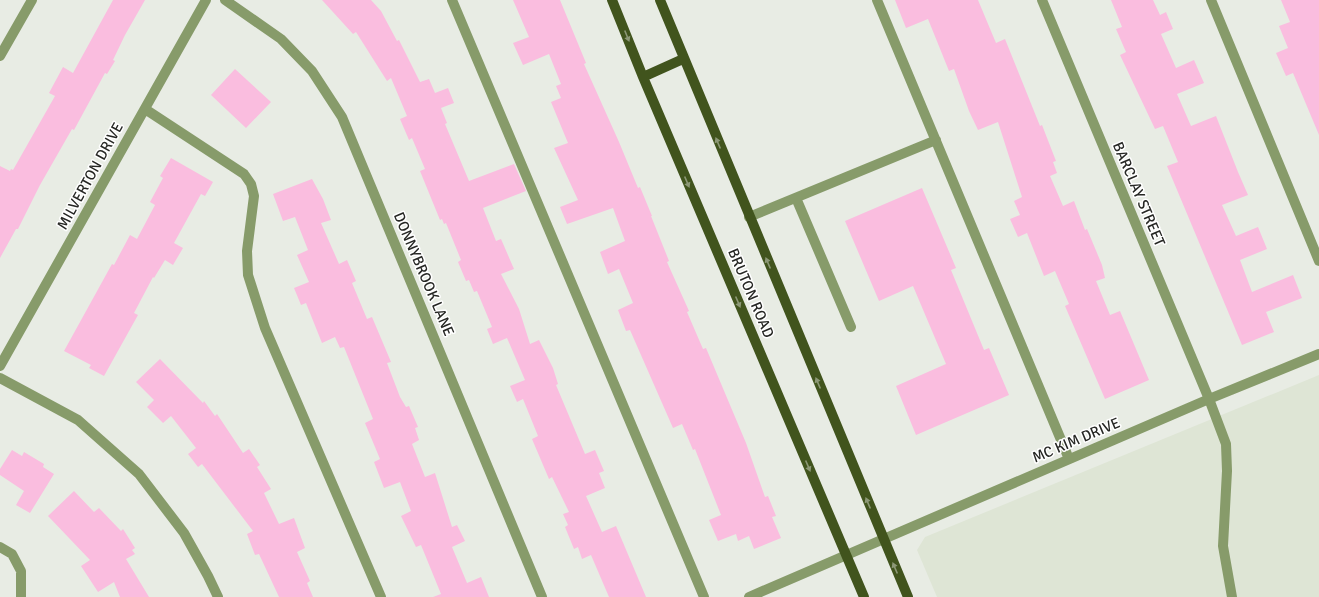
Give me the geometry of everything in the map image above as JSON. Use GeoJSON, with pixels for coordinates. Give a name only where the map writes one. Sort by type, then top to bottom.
{"type":"FeatureCollection","features":[{"type":"Feature","properties":{"kind":"main road","name":"BRUTON ROAD"},"geometry":{"type":"LineString","coordinates":[[612,0],[643,77],[864,597]]}},
{"type":"Feature","properties":{"kind":"main road","name":"BRUTON ROAD"},"geometry":{"type":"LineString","coordinates":[[660,0],[683,59],[908,597]]}},
{"type":"Feature","properties":{"kind":"main road"},"geometry":{"type":"LineString","coordinates":[[643,77],[683,59]]}},
{"type":"Feature","properties":{"kind":"street"},"geometry":{"type":"LineString","coordinates":[[0,56],[32,0]]}},
{"type":"Feature","properties":{"kind":"street","name":"MILVERTON DRIVE"},"geometry":{"type":"LineString","coordinates":[[0,366],[206,0]]}},
{"type":"Feature","properties":{"kind":"street","name":"DONNYBROOK LANE"},"geometry":{"type":"LineString","coordinates":[[225,0],[281,39],[312,71],[342,117],[542,597]]}},
{"type":"Feature","properties":{"kind":"street"},"geometry":{"type":"LineString","coordinates":[[452,0],[704,597]]}},
{"type":"Feature","properties":{"kind":"street"},"geometry":{"type":"LineString","coordinates":[[877,0],[1069,459]]}},
{"type":"Feature","properties":{"kind":"street","name":"BARCLAY STREET"},"geometry":{"type":"LineString","coordinates":[[1042,0],[1226,444],[1227,471],[1223,546],[1232,597]]}},
{"type":"Feature","properties":{"kind":"street"},"geometry":{"type":"LineString","coordinates":[[1211,0],[1319,261]]}},
{"type":"Feature","properties":{"kind":"street"},"geometry":{"type":"LineString","coordinates":[[145,109],[244,174],[251,184],[254,196],[247,251],[248,275],[256,301],[265,328],[381,597]]}},
{"type":"Feature","properties":{"kind":"street"},"geometry":{"type":"LineString","coordinates":[[749,217],[936,140]]}},
{"type":"Feature","properties":{"kind":"street"},"geometry":{"type":"LineString","coordinates":[[796,198],[851,327]]}},
{"type":"Feature","properties":{"kind":"street","name":"MC KIM DRIVE"},"geometry":{"type":"LineString","coordinates":[[749,597],[1208,399],[1319,354]]}},
{"type":"Feature","properties":{"kind":"street"},"geometry":{"type":"LineString","coordinates":[[0,378],[78,420],[139,474],[184,533],[218,597]]}},
{"type":"Feature","properties":{"kind":"street"},"geometry":{"type":"LineString","coordinates":[[0,547],[12,554],[21,571],[21,597]]}},
{"type":"Feature","properties":{"kind":"shaded area"},"geometry":{"type":"Polygon","coordinates":[[[1319,375],[1319,597],[937,597],[917,550],[925,537],[1319,375]]]}},
{"type":"Feature","properties":{"kind":"building"},"geometry":{"type":"Polygon","coordinates":[[[113,0],[145,0],[125,35],[113,60],[115,61],[107,74],[105,73],[74,130],[72,129],[40,185],[18,229],[16,229],[0,258],[0,166],[10,171],[11,169],[13,170],[55,96],[49,93],[63,67],[73,73],[113,0]]]}},
{"type":"Feature","properties":{"kind":"building"},"geometry":{"type":"Polygon","coordinates":[[[322,0],[371,0],[381,11],[397,41],[399,40],[420,82],[429,79],[435,93],[448,88],[454,103],[441,108],[447,123],[445,124],[469,181],[514,164],[526,191],[483,208],[496,241],[501,239],[514,269],[501,274],[519,309],[530,344],[539,340],[553,368],[558,384],[556,385],[585,454],[595,450],[604,471],[599,473],[605,488],[586,496],[602,532],[616,526],[646,597],[609,597],[591,555],[582,559],[578,547],[574,549],[565,527],[568,525],[563,514],[569,512],[552,477],[549,479],[532,439],[538,436],[523,399],[517,402],[510,386],[525,380],[507,338],[493,344],[487,329],[492,327],[477,291],[474,292],[469,280],[466,281],[458,262],[461,260],[446,223],[444,224],[442,219],[440,220],[420,171],[425,169],[412,138],[409,140],[400,119],[407,116],[391,78],[387,81],[356,32],[353,34],[322,0]]]}},
{"type":"Feature","properties":{"kind":"building"},"geometry":{"type":"Polygon","coordinates":[[[513,0],[560,0],[586,63],[584,64],[638,188],[640,187],[652,216],[669,261],[667,262],[689,311],[687,312],[703,349],[706,348],[746,443],[765,497],[768,496],[776,516],[772,517],[781,538],[754,549],[749,536],[738,541],[736,534],[718,541],[709,520],[721,515],[695,449],[693,450],[682,424],[673,428],[630,330],[626,331],[618,310],[633,303],[619,269],[608,274],[600,252],[625,241],[613,208],[567,224],[560,207],[578,200],[554,148],[568,143],[551,102],[561,98],[556,86],[561,84],[549,54],[523,65],[513,43],[529,37],[513,0]]]}},
{"type":"Feature","properties":{"kind":"building"},"geometry":{"type":"Polygon","coordinates":[[[895,0],[978,0],[996,43],[1005,39],[1040,126],[1042,125],[1056,161],[1053,162],[1057,173],[1050,176],[1063,206],[1074,201],[1085,230],[1087,229],[1102,265],[1105,278],[1096,281],[1110,315],[1120,311],[1149,380],[1105,399],[1065,306],[1069,304],[1055,271],[1044,276],[1027,233],[1018,237],[1010,219],[1020,215],[1014,201],[1022,197],[998,122],[978,130],[969,111],[954,69],[949,71],[928,19],[906,28],[895,0]]]}},
{"type":"Feature","properties":{"kind":"building"},"geometry":{"type":"Polygon","coordinates":[[[1111,0],[1153,0],[1160,15],[1166,12],[1173,29],[1161,34],[1176,68],[1194,60],[1204,83],[1177,94],[1191,126],[1216,116],[1248,195],[1222,205],[1236,236],[1258,227],[1267,249],[1240,260],[1252,292],[1293,275],[1302,298],[1266,312],[1274,332],[1242,345],[1167,166],[1178,162],[1163,126],[1155,129],[1120,55],[1126,52],[1116,29],[1122,27],[1111,0]]]}},
{"type":"Feature","properties":{"kind":"building"},"geometry":{"type":"Polygon","coordinates":[[[1281,0],[1319,0],[1319,135],[1293,73],[1286,76],[1276,53],[1288,48],[1279,26],[1290,22],[1281,0]]]}},
{"type":"Feature","properties":{"kind":"building"},"geometry":{"type":"Polygon","coordinates":[[[235,69],[271,102],[246,128],[211,95],[235,69]]]}},
{"type":"Feature","properties":{"kind":"building"},"geometry":{"type":"Polygon","coordinates":[[[171,158],[213,182],[205,196],[201,194],[174,243],[183,248],[173,265],[165,260],[154,278],[153,277],[134,313],[138,315],[104,376],[89,368],[91,365],[64,351],[112,264],[114,265],[130,235],[137,239],[155,205],[150,202],[163,178],[160,176],[171,158]]]}},
{"type":"Feature","properties":{"kind":"building"},"geometry":{"type":"Polygon","coordinates":[[[312,179],[323,199],[331,220],[321,223],[339,264],[347,260],[356,281],[352,283],[367,319],[372,317],[391,362],[387,363],[400,397],[406,407],[409,406],[418,427],[415,428],[419,440],[412,444],[425,477],[435,473],[452,527],[457,525],[465,541],[452,547],[467,583],[481,577],[489,597],[433,597],[441,594],[421,545],[416,547],[401,516],[411,511],[400,482],[384,488],[374,462],[380,459],[365,423],[373,419],[344,347],[340,348],[335,337],[322,343],[306,303],[301,305],[294,288],[309,282],[297,255],[308,250],[295,217],[283,221],[273,194],[312,179]]]}},
{"type":"Feature","properties":{"kind":"building"},"geometry":{"type":"Polygon","coordinates":[[[922,188],[956,268],[951,270],[984,350],[989,348],[1009,395],[916,435],[896,386],[946,364],[913,286],[879,301],[845,221],[922,188]]]}},
{"type":"Feature","properties":{"kind":"building"},"geometry":{"type":"Polygon","coordinates":[[[160,359],[203,403],[204,401],[215,416],[217,414],[243,453],[249,449],[260,465],[257,467],[271,489],[264,493],[279,524],[294,518],[305,548],[297,552],[310,581],[307,583],[313,597],[279,597],[259,554],[255,555],[247,534],[253,531],[202,464],[198,467],[188,454],[196,448],[171,416],[163,423],[147,407],[154,400],[136,382],[160,359]]]}},
{"type":"Feature","properties":{"kind":"building"},"geometry":{"type":"Polygon","coordinates":[[[12,450],[22,456],[24,452],[44,464],[43,467],[54,474],[30,513],[16,505],[24,491],[0,475],[0,469],[12,450]]]}},
{"type":"Feature","properties":{"kind":"building"},"geometry":{"type":"Polygon","coordinates":[[[74,491],[94,512],[99,508],[121,531],[123,529],[135,548],[132,550],[135,554],[126,559],[149,597],[120,597],[114,582],[98,592],[81,566],[90,560],[48,516],[74,491]]]}}]}
